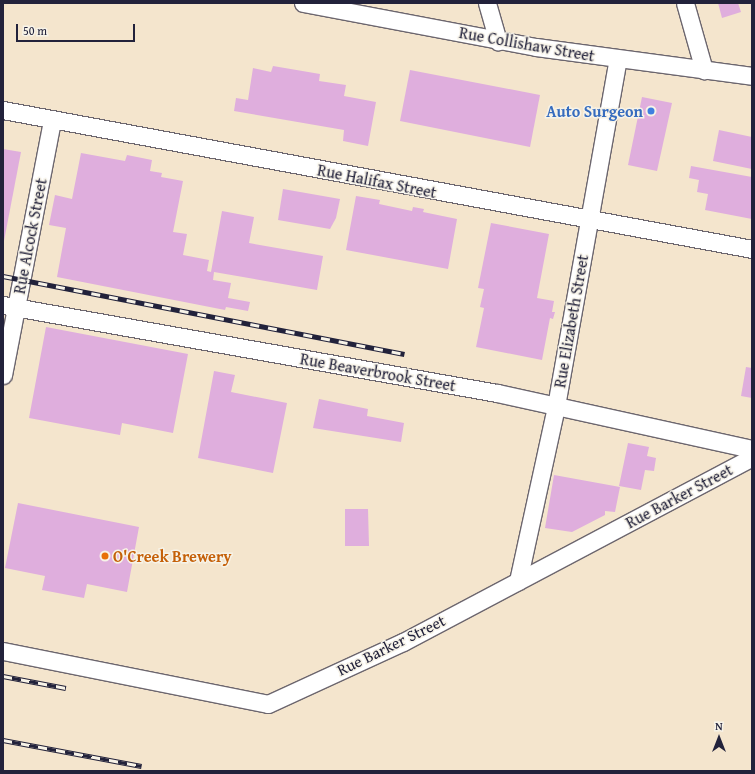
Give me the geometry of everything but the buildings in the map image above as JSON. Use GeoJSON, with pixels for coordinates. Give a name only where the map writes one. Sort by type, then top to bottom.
{"type":"FeatureCollection","features":[{"type":"Feature","properties":{"kind":"street","name":"Rue Collishaw Street"},"geometry":{"type":"LineString","coordinates":[[303,3],[498,41],[618,60],[752,76]]}},
{"type":"Feature","properties":{"kind":"street"},"geometry":{"type":"LineString","coordinates":[[487,3],[498,41]]}},
{"type":"Feature","properties":{"kind":"street"},"geometry":{"type":"LineString","coordinates":[[685,3],[704,70]]}},
{"type":"Feature","properties":{"kind":"street","name":"Rue Elizabeth Street"},"geometry":{"type":"LineString","coordinates":[[518,581],[556,406],[588,220],[618,60]]}},
{"type":"Feature","properties":{"kind":"street","name":"Rue Halifax Street"},"geometry":{"type":"LineString","coordinates":[[3,110],[588,220],[752,249]]}},
{"type":"Feature","properties":{"kind":"street","name":"Rue Alcock Street"},"geometry":{"type":"LineString","coordinates":[[3,375],[10,306],[52,120]]}},
{"type":"Feature","properties":{"kind":"street","name":"Rue Beaverbrook Street"},"geometry":{"type":"LineString","coordinates":[[10,306],[556,406],[752,449]]}},
{"type":"Feature","properties":{"kind":"street","name":"Rue Barker Street"},"geometry":{"type":"LineString","coordinates":[[3,651],[268,704],[403,642],[752,457]]}},
{"type":"Feature","properties":{"kind":"railway"},"geometry":{"type":"LineString","coordinates":[[3,276],[405,354]]}},
{"type":"Feature","properties":{"kind":"railway"},"geometry":{"type":"LineString","coordinates":[[3,676],[66,688]]}},
{"type":"Feature","properties":{"kind":"railway"},"geometry":{"type":"LineString","coordinates":[[3,740],[142,766]]}},
{"type":"Feature","properties":{"kind":"place","name":"Auto Surgeon"},"geometry":{"type":"Point","coordinates":[651,111]}},
{"type":"Feature","properties":{"kind":"place","name":"O'Creek Brewery"},"geometry":{"type":"Point","coordinates":[105,556]}}]}
